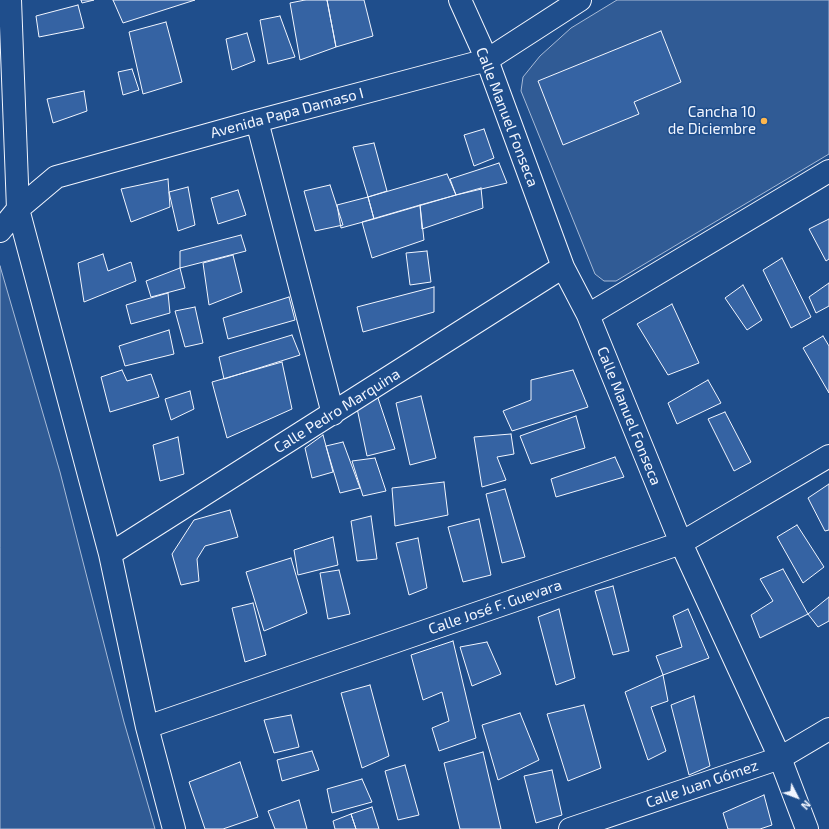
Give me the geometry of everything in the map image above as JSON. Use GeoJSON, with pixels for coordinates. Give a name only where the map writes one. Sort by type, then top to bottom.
{"type":"FeatureCollection","features":[{"type":"Feature","properties":{"kind":"street"},"geometry":{"type":"LineString","coordinates":[[10,0],[18,209],[110,554],[147,727],[174,829]]}},
{"type":"Feature","properties":{"kind":"street","name":"Calle Manuel Fonseca"},"geometry":{"type":"LineString","coordinates":[[460,0],[487,60],[562,267],[588,315],[681,543],[780,758],[807,829]]}},
{"type":"Feature","properties":{"kind":"street","name":"Avenida Papa Damaso I"},"geometry":{"type":"LineString","coordinates":[[0,231],[18,209],[56,177],[257,121],[487,60],[580,0]]}},
{"type":"Feature","properties":{"kind":"street"},"geometry":{"type":"LineString","coordinates":[[257,121],[333,414]]}},
{"type":"Feature","properties":{"kind":"street"},"geometry":{"type":"LineString","coordinates":[[588,315],[829,171]]}},
{"type":"Feature","properties":{"kind":"street","name":"Calle Pedro Marquina"},"geometry":{"type":"LineString","coordinates":[[110,554],[333,414],[562,267]]}},
{"type":"Feature","properties":{"kind":"street","name":"Calle José F. Guevara"},"geometry":{"type":"LineString","coordinates":[[147,727],[681,543],[829,456]]}},
{"type":"Feature","properties":{"kind":"street","name":"Calle Juan Gómez"},"geometry":{"type":"LineString","coordinates":[[570,829],[780,758],[829,728]]}},
{"type":"Feature","properties":{"kind":"shaded area"},"geometry":{"type":"Polygon","coordinates":[[[617,0],[829,0],[829,154],[616,281],[604,281],[595,274],[521,91],[523,77],[540,56],[571,28],[617,0]]]}},
{"type":"Feature","properties":{"kind":"shaded area"},"geometry":{"type":"Polygon","coordinates":[[[0,266],[60,472],[124,722],[155,829],[0,829],[0,266]]]}},
{"type":"Feature","properties":{"kind":"building"},"geometry":{"type":"Polygon","coordinates":[[[81,0],[94,0],[82,3],[81,0]]]}},
{"type":"Feature","properties":{"kind":"building"},"geometry":{"type":"Polygon","coordinates":[[[113,0],[195,0],[123,23],[113,0]]]}},
{"type":"Feature","properties":{"kind":"building"},"geometry":{"type":"Polygon","coordinates":[[[305,0],[327,0],[336,47],[300,60],[290,3],[305,0]]]}},
{"type":"Feature","properties":{"kind":"building"},"geometry":{"type":"Polygon","coordinates":[[[327,0],[364,0],[373,36],[336,47],[327,0]]]}},
{"type":"Feature","properties":{"kind":"building"},"geometry":{"type":"Polygon","coordinates":[[[78,5],[84,28],[39,37],[36,16],[78,5]]]}},
{"type":"Feature","properties":{"kind":"building"},"geometry":{"type":"Polygon","coordinates":[[[280,16],[295,57],[268,64],[260,20],[280,16]]]}},
{"type":"Feature","properties":{"kind":"building"},"geometry":{"type":"Polygon","coordinates":[[[166,22],[182,82],[143,94],[129,32],[166,22]]]}},
{"type":"Feature","properties":{"kind":"building"},"geometry":{"type":"Polygon","coordinates":[[[661,31],[681,82],[634,102],[639,114],[563,145],[538,81],[661,31]]]}},
{"type":"Feature","properties":{"kind":"building"},"geometry":{"type":"Polygon","coordinates":[[[247,33],[255,61],[232,70],[226,39],[247,33]]]}},
{"type":"Feature","properties":{"kind":"building"},"geometry":{"type":"Polygon","coordinates":[[[132,69],[139,90],[123,95],[118,72],[132,69]]]}},
{"type":"Feature","properties":{"kind":"building"},"geometry":{"type":"Polygon","coordinates":[[[84,91],[87,111],[53,123],[47,99],[84,91]]]}},
{"type":"Feature","properties":{"kind":"building"},"geometry":{"type":"Polygon","coordinates":[[[484,129],[494,158],[474,166],[464,135],[484,129]]]}},
{"type":"Feature","properties":{"kind":"building"},"geometry":{"type":"Polygon","coordinates":[[[374,143],[387,191],[368,197],[353,147],[374,143]]]}},
{"type":"Feature","properties":{"kind":"building"},"geometry":{"type":"Polygon","coordinates":[[[499,163],[507,183],[456,195],[450,179],[499,163]]]}},
{"type":"Feature","properties":{"kind":"building"},"geometry":{"type":"Polygon","coordinates":[[[447,174],[456,195],[374,219],[368,197],[447,174]]]}},
{"type":"Feature","properties":{"kind":"building"},"geometry":{"type":"Polygon","coordinates":[[[168,179],[170,207],[131,222],[121,189],[168,179]]]}},
{"type":"Feature","properties":{"kind":"building"},"geometry":{"type":"Polygon","coordinates":[[[330,185],[343,225],[315,231],[304,191],[330,185]]]}},
{"type":"Feature","properties":{"kind":"building"},"geometry":{"type":"Polygon","coordinates":[[[188,187],[195,225],[178,231],[169,192],[188,187]]]}},
{"type":"Feature","properties":{"kind":"building"},"geometry":{"type":"Polygon","coordinates":[[[481,188],[483,208],[422,229],[420,205],[481,188]]]}},
{"type":"Feature","properties":{"kind":"building"},"geometry":{"type":"Polygon","coordinates":[[[238,190],[246,215],[218,224],[211,198],[238,190]]]}},
{"type":"Feature","properties":{"kind":"building"},"geometry":{"type":"Polygon","coordinates":[[[368,197],[374,219],[341,228],[337,205],[368,197]]]}},
{"type":"Feature","properties":{"kind":"building"},"geometry":{"type":"Polygon","coordinates":[[[420,205],[424,240],[372,258],[362,222],[420,205]]]}},
{"type":"Feature","properties":{"kind":"building"},"geometry":{"type":"Polygon","coordinates":[[[829,219],[829,259],[826,261],[809,229],[829,219]]]}},
{"type":"Feature","properties":{"kind":"building"},"geometry":{"type":"Polygon","coordinates":[[[241,235],[246,251],[180,268],[180,251],[241,235]]]}},
{"type":"Feature","properties":{"kind":"building"},"geometry":{"type":"Polygon","coordinates":[[[427,251],[431,282],[410,285],[406,253],[427,251]]]}},
{"type":"Feature","properties":{"kind":"building"},"geometry":{"type":"Polygon","coordinates":[[[103,254],[108,271],[131,262],[136,281],[84,302],[78,263],[103,254]]]}},
{"type":"Feature","properties":{"kind":"building"},"geometry":{"type":"Polygon","coordinates":[[[233,255],[242,292],[209,305],[203,263],[233,255]]]}},
{"type":"Feature","properties":{"kind":"building"},"geometry":{"type":"Polygon","coordinates":[[[782,258],[811,317],[791,328],[763,270],[782,258]]]}},
{"type":"Feature","properties":{"kind":"building"},"geometry":{"type":"Polygon","coordinates":[[[180,268],[185,288],[151,297],[146,281],[180,268]]]}},
{"type":"Feature","properties":{"kind":"building"},"geometry":{"type":"Polygon","coordinates":[[[829,283],[829,306],[816,313],[809,297],[829,283]]]}},
{"type":"Feature","properties":{"kind":"building"},"geometry":{"type":"Polygon","coordinates":[[[743,285],[762,320],[747,330],[725,298],[743,285]]]}},
{"type":"Feature","properties":{"kind":"building"},"geometry":{"type":"Polygon","coordinates":[[[434,287],[434,312],[363,332],[357,307],[434,287]]]}},
{"type":"Feature","properties":{"kind":"building"},"geometry":{"type":"Polygon","coordinates":[[[168,293],[170,313],[131,324],[126,305],[168,293]]]}},
{"type":"Feature","properties":{"kind":"building"},"geometry":{"type":"Polygon","coordinates":[[[289,297],[295,320],[228,339],[223,318],[289,297]]]}},
{"type":"Feature","properties":{"kind":"building"},"geometry":{"type":"Polygon","coordinates":[[[672,304],[699,363],[668,375],[637,324],[672,304]]]}},
{"type":"Feature","properties":{"kind":"building"},"geometry":{"type":"Polygon","coordinates":[[[195,307],[203,343],[185,347],[175,311],[195,307]]]}},
{"type":"Feature","properties":{"kind":"building"},"geometry":{"type":"Polygon","coordinates":[[[169,330],[174,354],[125,366],[119,346],[169,330]]]}},
{"type":"Feature","properties":{"kind":"building"},"geometry":{"type":"Polygon","coordinates":[[[292,335],[300,355],[224,379],[219,357],[292,335]]]}},
{"type":"Feature","properties":{"kind":"building"},"geometry":{"type":"Polygon","coordinates":[[[823,336],[829,346],[829,393],[803,348],[823,336]]]}},
{"type":"Feature","properties":{"kind":"building"},"geometry":{"type":"Polygon","coordinates":[[[282,362],[292,409],[227,438],[212,382],[282,362]]]}},
{"type":"Feature","properties":{"kind":"building"},"geometry":{"type":"Polygon","coordinates":[[[122,370],[127,381],[151,374],[159,397],[110,412],[101,377],[122,370]]]}},
{"type":"Feature","properties":{"kind":"building"},"geometry":{"type":"Polygon","coordinates":[[[573,370],[588,407],[512,431],[503,411],[531,400],[531,380],[573,370]]]}},
{"type":"Feature","properties":{"kind":"building"},"geometry":{"type":"Polygon","coordinates":[[[708,380],[721,403],[677,424],[668,403],[708,380]]]}},
{"type":"Feature","properties":{"kind":"building"},"geometry":{"type":"Polygon","coordinates":[[[190,391],[194,409],[171,420],[165,399],[190,391]]]}},
{"type":"Feature","properties":{"kind":"building"},"geometry":{"type":"Polygon","coordinates":[[[377,395],[395,449],[367,456],[357,408],[377,395]]]}},
{"type":"Feature","properties":{"kind":"building"},"geometry":{"type":"Polygon","coordinates":[[[421,396],[436,458],[410,465],[396,403],[421,396]]]}},
{"type":"Feature","properties":{"kind":"building"},"geometry":{"type":"Polygon","coordinates":[[[725,412],[751,462],[734,471],[708,419],[725,412]]]}},
{"type":"Feature","properties":{"kind":"building"},"geometry":{"type":"Polygon","coordinates":[[[576,416],[585,448],[531,464],[520,436],[576,416]]]}},
{"type":"Feature","properties":{"kind":"building"},"geometry":{"type":"Polygon","coordinates":[[[511,434],[514,454],[497,457],[506,480],[482,487],[474,437],[511,434]]]}},
{"type":"Feature","properties":{"kind":"building"},"geometry":{"type":"Polygon","coordinates":[[[323,435],[333,472],[312,478],[305,448],[323,435]]]}},
{"type":"Feature","properties":{"kind":"building"},"geometry":{"type":"Polygon","coordinates":[[[178,437],[184,474],[160,481],[153,445],[178,437]]]}},
{"type":"Feature","properties":{"kind":"building"},"geometry":{"type":"Polygon","coordinates":[[[343,442],[360,488],[340,493],[326,446],[343,442]]]}},
{"type":"Feature","properties":{"kind":"building"},"geometry":{"type":"Polygon","coordinates":[[[615,457],[624,477],[556,497],[551,479],[615,457]]]}},
{"type":"Feature","properties":{"kind":"building"},"geometry":{"type":"Polygon","coordinates":[[[375,458],[386,491],[363,496],[352,461],[375,458]]]}},
{"type":"Feature","properties":{"kind":"building"},"geometry":{"type":"Polygon","coordinates":[[[444,482],[448,515],[395,526],[392,488],[444,482]]]}},
{"type":"Feature","properties":{"kind":"building"},"geometry":{"type":"Polygon","coordinates":[[[829,484],[829,530],[825,531],[808,498],[829,484]]]}},
{"type":"Feature","properties":{"kind":"building"},"geometry":{"type":"Polygon","coordinates":[[[505,489],[525,557],[502,563],[486,494],[505,489]]]}},
{"type":"Feature","properties":{"kind":"building"},"geometry":{"type":"Polygon","coordinates":[[[230,510],[238,537],[205,546],[197,559],[199,581],[181,585],[172,554],[194,520],[230,510]]]}},
{"type":"Feature","properties":{"kind":"building"},"geometry":{"type":"Polygon","coordinates":[[[371,516],[377,559],[357,561],[351,521],[371,516]]]}},
{"type":"Feature","properties":{"kind":"building"},"geometry":{"type":"Polygon","coordinates":[[[479,519],[491,575],[463,582],[448,527],[479,519]]]}},
{"type":"Feature","properties":{"kind":"building"},"geometry":{"type":"Polygon","coordinates":[[[797,525],[824,567],[803,583],[777,537],[797,525]]]}},
{"type":"Feature","properties":{"kind":"building"},"geometry":{"type":"Polygon","coordinates":[[[333,537],[338,565],[298,575],[294,550],[333,537]]]}},
{"type":"Feature","properties":{"kind":"building"},"geometry":{"type":"Polygon","coordinates":[[[418,538],[427,588],[409,595],[396,543],[418,538]]]}},
{"type":"Feature","properties":{"kind":"building"},"geometry":{"type":"Polygon","coordinates":[[[291,558],[307,613],[264,631],[246,572],[291,558]]]}},
{"type":"Feature","properties":{"kind":"building"},"geometry":{"type":"Polygon","coordinates":[[[783,569],[808,614],[760,638],[751,615],[773,601],[760,579],[783,569]]]}},
{"type":"Feature","properties":{"kind":"building"},"geometry":{"type":"Polygon","coordinates":[[[339,570],[350,614],[328,619],[320,573],[339,570]]]}},
{"type":"Feature","properties":{"kind":"building"},"geometry":{"type":"Polygon","coordinates":[[[613,586],[629,651],[613,655],[595,591],[613,586]]]}},
{"type":"Feature","properties":{"kind":"building"},"geometry":{"type":"Polygon","coordinates":[[[829,597],[829,621],[818,627],[808,614],[829,597]]]}},
{"type":"Feature","properties":{"kind":"building"},"geometry":{"type":"Polygon","coordinates":[[[253,603],[266,655],[245,662],[232,608],[253,603]]]}},
{"type":"Feature","properties":{"kind":"building"},"geometry":{"type":"Polygon","coordinates":[[[559,609],[575,678],[556,685],[538,617],[559,609]]]}},
{"type":"Feature","properties":{"kind":"building"},"geometry":{"type":"Polygon","coordinates":[[[688,609],[709,658],[663,675],[656,656],[682,647],[673,616],[688,609]]]}},
{"type":"Feature","properties":{"kind":"building"},"geometry":{"type":"Polygon","coordinates":[[[453,641],[476,738],[439,751],[432,728],[449,721],[442,692],[423,700],[411,655],[453,641]]]}},
{"type":"Feature","properties":{"kind":"building"},"geometry":{"type":"Polygon","coordinates":[[[487,642],[501,674],[472,686],[460,647],[487,642]]]}},
{"type":"Feature","properties":{"kind":"building"},"geometry":{"type":"Polygon","coordinates":[[[663,675],[668,701],[651,707],[666,751],[648,760],[625,692],[663,675]]]}},
{"type":"Feature","properties":{"kind":"building"},"geometry":{"type":"Polygon","coordinates":[[[370,685],[389,756],[362,768],[341,693],[370,685]]]}},
{"type":"Feature","properties":{"kind":"building"},"geometry":{"type":"Polygon","coordinates":[[[694,696],[710,766],[689,775],[671,705],[694,696]]]}},
{"type":"Feature","properties":{"kind":"building"},"geometry":{"type":"Polygon","coordinates":[[[584,705],[601,768],[568,781],[547,714],[584,705]]]}},
{"type":"Feature","properties":{"kind":"building"},"geometry":{"type":"Polygon","coordinates":[[[520,713],[539,760],[498,780],[482,725],[520,713]]]}},
{"type":"Feature","properties":{"kind":"building"},"geometry":{"type":"Polygon","coordinates":[[[291,715],[299,747],[274,753],[264,720],[291,715]]]}},
{"type":"Feature","properties":{"kind":"building"},"geometry":{"type":"Polygon","coordinates":[[[312,751],[319,770],[282,781],[277,760],[312,751]]]}},
{"type":"Feature","properties":{"kind":"building"},"geometry":{"type":"Polygon","coordinates":[[[483,752],[501,829],[460,829],[444,763],[483,752]]]}},
{"type":"Feature","properties":{"kind":"building"},"geometry":{"type":"Polygon","coordinates":[[[240,762],[258,817],[223,829],[205,829],[189,782],[240,762]]]}},
{"type":"Feature","properties":{"kind":"building"},"geometry":{"type":"Polygon","coordinates":[[[405,765],[419,815],[398,820],[385,771],[405,765]]]}},
{"type":"Feature","properties":{"kind":"building"},"geometry":{"type":"Polygon","coordinates":[[[552,770],[562,815],[536,823],[524,776],[552,770]]]}},
{"type":"Feature","properties":{"kind":"building"},"geometry":{"type":"Polygon","coordinates":[[[362,779],[372,802],[332,813],[327,789],[362,779]]]}},
{"type":"Feature","properties":{"kind":"building"},"geometry":{"type":"Polygon","coordinates":[[[764,795],[772,825],[760,829],[728,829],[723,813],[764,795]]]}},
{"type":"Feature","properties":{"kind":"building"},"geometry":{"type":"Polygon","coordinates":[[[299,800],[307,829],[275,829],[268,811],[299,800]]]}},
{"type":"Feature","properties":{"kind":"building"},"geometry":{"type":"Polygon","coordinates":[[[372,807],[379,829],[356,829],[351,814],[372,807]]]}},
{"type":"Feature","properties":{"kind":"building"},"geometry":{"type":"Polygon","coordinates":[[[351,814],[356,829],[335,829],[333,821],[351,814]]]}},
{"type":"Feature","properties":{"kind":"place","name":"Cancha 10 de Diciembre"},"geometry":{"type":"Point","coordinates":[764,121]}}]}
